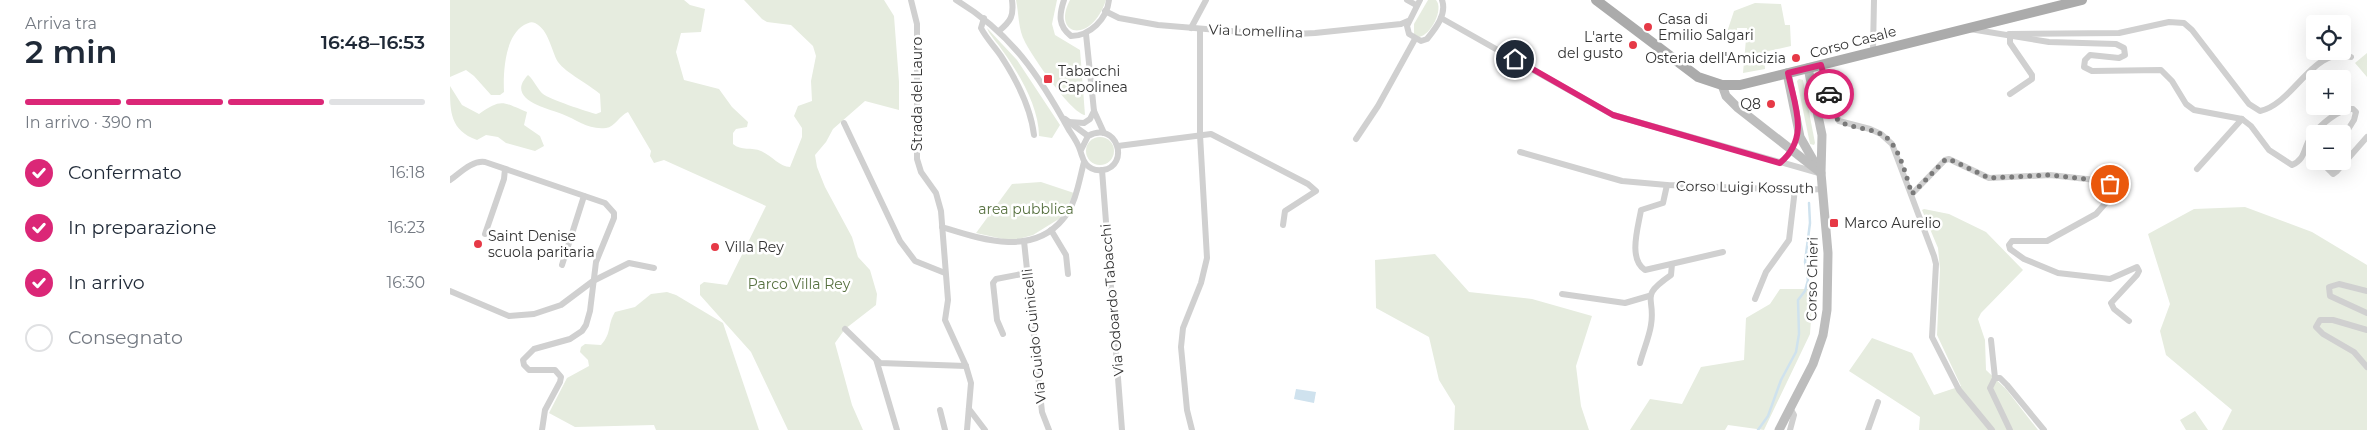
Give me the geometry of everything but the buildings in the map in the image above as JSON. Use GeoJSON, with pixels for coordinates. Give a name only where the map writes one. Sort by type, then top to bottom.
{"type":"FeatureCollection","features":[{"type":"Feature","properties":{"kind":"main road","name":"Corso Casale"},"geometry":{"type":"LineString","coordinates":[[1596,0],[1698,77],[1722,85],[1740,85],[2082,0]]}},
{"type":"Feature","properties":{"kind":"main road"},"geometry":{"type":"LineString","coordinates":[[1808,68],[1822,135],[1820,173]]}},
{"type":"Feature","properties":{"kind":"main road"},"geometry":{"type":"LineString","coordinates":[[1788,73],[1799,131],[1820,173]]}},
{"type":"Feature","properties":{"kind":"main road"},"geometry":{"type":"LineString","coordinates":[[1722,85],[1726,96],[1738,108],[1820,173]]}},
{"type":"Feature","properties":{"kind":"main road"},"geometry":{"type":"LineString","coordinates":[[1793,150],[1799,131]]}},
{"type":"Feature","properties":{"kind":"main road","name":"Corso Chieri"},"geometry":{"type":"LineString","coordinates":[[1779,430],[1813,364],[1820,345],[1825,322],[1828,253],[1820,173]]}},
{"type":"Feature","properties":{"kind":"street","name":"Strada del Lauro"},"geometry":{"type":"LineString","coordinates":[[911,0],[917,24],[917,159],[921,172],[936,193],[941,211],[948,300],[945,320],[966,366],[971,383],[967,430]]}},
{"type":"Feature","properties":{"kind":"street"},"geometry":{"type":"LineString","coordinates":[[942,227],[995,241],[1013,243],[1036,239],[1064,219],[1070,207],[1084,162],[1081,150],[1062,116],[1032,70],[999,31],[984,18],[956,0]]}},
{"type":"Feature","properties":{"kind":"street"},"geometry":{"type":"LineString","coordinates":[[999,31],[1010,22],[1014,13],[1012,0]]}},
{"type":"Feature","properties":{"kind":"street"},"geometry":{"type":"LineString","coordinates":[[1064,0],[1060,22],[1064,31],[1071,36],[1086,34],[1105,11],[1109,0]]}},
{"type":"Feature","properties":{"kind":"street"},"geometry":{"type":"LineString","coordinates":[[1191,28],[1206,0]]}},
{"type":"Feature","properties":{"kind":"street"},"geometry":{"type":"LineString","coordinates":[[1407,0],[1418,3],[1407,26],[1409,34],[1421,41],[1428,39],[1442,18],[1444,7],[1442,0]]}},
{"type":"Feature","properties":{"kind":"street"},"geometry":{"type":"LineString","coordinates":[[1873,51],[1874,0]]}},
{"type":"Feature","properties":{"kind":"street","name":"Via Lomellina"},"geometry":{"type":"LineString","coordinates":[[1105,11],[1119,18],[1191,28],[1296,34],[1401,24],[1408,21]]}},
{"type":"Feature","properties":{"kind":"street"},"geometry":{"type":"LineString","coordinates":[[984,18],[981,28],[1002,57],[1017,86],[1032,122],[1034,135]]}},
{"type":"Feature","properties":{"kind":"street"},"geometry":{"type":"LineString","coordinates":[[1442,18],[1613,115],[1820,173]]}},
{"type":"Feature","properties":{"kind":"street"},"geometry":{"type":"LineString","coordinates":[[2009,35],[2013,32],[2119,32],[2169,22],[2184,23],[2192,30],[2249,104],[2260,111],[2268,110],[2326,60]]}},
{"type":"Feature","properties":{"kind":"street"},"geometry":{"type":"LineString","coordinates":[[1192,430],[1186,410],[1181,347],[1183,328],[1201,283],[1207,258],[1200,135],[1200,29]]}},
{"type":"Feature","properties":{"kind":"street"},"geometry":{"type":"LineString","coordinates":[[1969,29],[2049,42],[2116,44],[2124,48],[2125,55],[2119,58],[2090,55],[2085,60],[2084,67],[2092,71],[2161,70],[2172,81],[2186,104],[2194,110],[2242,119],[2251,126],[2269,150],[2292,165],[2302,158],[2306,148]]}},
{"type":"Feature","properties":{"kind":"street"},"geometry":{"type":"LineString","coordinates":[[1081,150],[1091,135],[1095,113],[1086,34]]}},
{"type":"Feature","properties":{"kind":"street"},"geometry":{"type":"LineString","coordinates":[[2009,35],[2010,42],[2032,75],[2032,79],[2010,94]]}},
{"type":"Feature","properties":{"kind":"street"},"geometry":{"type":"LineString","coordinates":[[1356,139],[1378,106],[1415,39]]}},
{"type":"Feature","properties":{"kind":"street"},"geometry":{"type":"LineString","coordinates":[[1821,65],[1835,117],[1843,124],[1870,129],[1887,138],[1895,149],[1936,264],[1932,337],[1959,390],[1992,430]]}},
{"type":"Feature","properties":{"kind":"street"},"geometry":{"type":"LineString","coordinates":[[2324,125],[2348,108],[2356,112],[2351,125]]}},
{"type":"Feature","properties":{"kind":"street"},"geometry":{"type":"LineString","coordinates":[[1069,122],[1084,123],[1095,113]]}},
{"type":"Feature","properties":{"kind":"street"},"geometry":{"type":"LineString","coordinates":[[1095,113],[1104,133]]}},
{"type":"Feature","properties":{"kind":"street"},"geometry":{"type":"LineString","coordinates":[[1062,116],[1091,135],[1104,133],[1111,136],[1118,146],[1115,162],[1102,170],[1092,169],[1084,162]]}},
{"type":"Feature","properties":{"kind":"street"},"geometry":{"type":"LineString","coordinates":[[2197,169],[2242,119]]}},
{"type":"Feature","properties":{"kind":"street"},"geometry":{"type":"LineString","coordinates":[[844,123],[900,241],[915,261],[945,273]]}},
{"type":"Feature","properties":{"kind":"street"},"geometry":{"type":"LineString","coordinates":[[1118,146],[1211,134],[1229,141],[1274,168],[1308,184],[1316,191],[1285,211],[1283,225]]}},
{"type":"Feature","properties":{"kind":"street"},"geometry":{"type":"LineString","coordinates":[[2351,154],[2367,137]]}},
{"type":"Feature","properties":{"kind":"street"},"geometry":{"type":"LineString","coordinates":[[1780,163],[1793,150]]}},
{"type":"Feature","properties":{"kind":"street","name":"Corso Luigi Kossuth"},"geometry":{"type":"LineString","coordinates":[[1520,152],[1622,182],[1667,186],[1823,189]]}},
{"type":"Feature","properties":{"kind":"street"},"geometry":{"type":"LineString","coordinates":[[1912,194],[1945,160],[1949,159],[1989,178],[2050,175],[2105,181],[2110,184],[2110,198],[2096,214],[2047,241],[2012,241],[2009,244],[2010,249],[2024,259],[2058,273],[2110,279],[2137,267],[2139,271],[2137,274],[2111,303],[2114,309],[2129,321]]}},
{"type":"Feature","properties":{"kind":"street"},"geometry":{"type":"LineString","coordinates":[[450,180],[469,166],[480,161],[605,203],[614,213],[614,218],[596,262],[589,319],[582,330],[570,339],[534,349],[523,360],[524,365],[529,370],[551,370],[561,377],[545,410],[542,430]]}},
{"type":"Feature","properties":{"kind":"street"},"geometry":{"type":"LineString","coordinates":[[485,234],[504,180],[505,168]]}},
{"type":"Feature","properties":{"kind":"street","name":"Via Odoardo Tabacchi"},"geometry":{"type":"LineString","coordinates":[[1102,170],[1122,430]]}},
{"type":"Feature","properties":{"kind":"street","name":"Corso Luigi Kossuth"},"geometry":{"type":"LineString","coordinates":[[1667,186],[1664,203],[1640,210],[1635,255],[1639,266],[1645,270],[1723,252]]}},
{"type":"Feature","properties":{"kind":"street"},"geometry":{"type":"LineString","coordinates":[[1755,299],[1766,272],[1789,240],[1795,189]]}},
{"type":"Feature","properties":{"kind":"street"},"geometry":{"type":"LineString","coordinates":[[562,265],[584,196]]}},
{"type":"Feature","properties":{"kind":"street"},"geometry":{"type":"LineString","coordinates":[[1051,230],[1066,255],[1068,274]]}},
{"type":"Feature","properties":{"kind":"street","name":"Via Guido Guinicelli"},"geometry":{"type":"LineString","coordinates":[[1024,241],[1042,412],[1049,430]]}},
{"type":"Feature","properties":{"kind":"street"},"geometry":{"type":"LineString","coordinates":[[450,291],[509,316],[517,316],[534,314],[561,305],[593,281],[629,263],[654,268]]}},
{"type":"Feature","properties":{"kind":"street"},"geometry":{"type":"LineString","coordinates":[[1640,363],[1651,324],[1649,296],[1657,284],[1671,275],[1672,264]]}},
{"type":"Feature","properties":{"kind":"street"},"geometry":{"type":"LineString","coordinates":[[1003,334],[997,320],[992,283],[996,279],[1027,273]]}},
{"type":"Feature","properties":{"kind":"street"},"geometry":{"type":"LineString","coordinates":[[2367,291],[2339,284],[2329,286],[2330,296],[2367,313]]}},
{"type":"Feature","properties":{"kind":"street"},"geometry":{"type":"LineString","coordinates":[[1562,294],[1625,303],[1649,296]]}},
{"type":"Feature","properties":{"kind":"street"},"geometry":{"type":"LineString","coordinates":[[2367,330],[2333,320],[2320,320],[2316,327],[2323,334],[2354,352],[2367,367]]}},
{"type":"Feature","properties":{"kind":"street"},"geometry":{"type":"LineString","coordinates":[[845,329],[880,363],[966,366]]}},
{"type":"Feature","properties":{"kind":"street"},"geometry":{"type":"LineString","coordinates":[[1991,340],[1995,378],[1990,388],[2010,430]]}},
{"type":"Feature","properties":{"kind":"street"},"geometry":{"type":"LineString","coordinates":[[875,358],[897,430]]}},
{"type":"Feature","properties":{"kind":"street"},"geometry":{"type":"LineString","coordinates":[[1995,378],[2000,378],[2007,385],[2044,430]]}},
{"type":"Feature","properties":{"kind":"street"},"geometry":{"type":"LineString","coordinates":[[1868,430],[1878,402]]}},
{"type":"Feature","properties":{"kind":"street","name":"Corso Chieri"},"geometry":{"type":"LineString","coordinates":[[1790,408],[1794,415],[1790,430]]}},
{"type":"Feature","properties":{"kind":"street"},"geometry":{"type":"LineString","coordinates":[[969,409],[985,430]]}},
{"type":"Feature","properties":{"kind":"street"},"geometry":{"type":"LineString","coordinates":[[940,410],[945,430]]}},
{"type":"Feature","properties":{"kind":"green space","name":"Parco Villa Rey"},"geometry":{"type":"Polygon","coordinates":[[[450,0],[684,0],[690,5],[705,9],[701,32],[681,33],[676,52],[684,80],[719,89],[732,107],[748,122],[747,127],[736,129],[733,133],[733,144],[761,151],[783,165],[790,167],[802,137],[802,128],[794,116],[798,106],[812,101],[811,81],[816,56],[813,46],[791,25],[767,22],[744,0],[884,0],[894,16],[899,110],[865,101],[833,129],[826,142],[815,155],[817,167],[825,187],[852,237],[858,257],[870,270],[877,294],[876,305],[845,329],[835,343],[852,405],[863,430],[788,430],[751,352],[700,295],[700,285],[704,282],[727,285],[766,206],[664,160],[654,163],[650,156],[651,151],[628,112],[612,126],[594,128],[530,101],[521,90],[522,83],[528,75],[541,92],[547,96],[592,113],[601,112],[600,94],[572,75],[558,62],[547,35],[535,23],[531,22],[524,25],[513,37],[506,55],[504,92],[500,95],[491,95],[466,70],[450,77],[450,0]]]}},
{"type":"Feature","properties":{"kind":"green space"},"geometry":{"type":"Polygon","coordinates":[[[1016,0],[1057,0],[1052,24],[1055,35],[1080,50],[1085,115],[1079,112],[1062,95],[1029,49],[1021,32],[1016,0]]]}},
{"type":"Feature","properties":{"kind":"green space"},"geometry":{"type":"Polygon","coordinates":[[[1070,0],[1106,0],[1091,24],[1083,29],[1075,30],[1069,28],[1066,22],[1065,12],[1070,0]]]}},
{"type":"Feature","properties":{"kind":"green space"},"geometry":{"type":"Polygon","coordinates":[[[1428,0],[1436,0],[1438,4],[1437,15],[1428,32],[1419,37],[1414,34],[1414,24],[1428,0]]]}},
{"type":"Feature","properties":{"kind":"green space"},"geometry":{"type":"Polygon","coordinates":[[[1755,3],[1781,4],[1785,25],[1790,25],[1791,46],[1764,52],[1765,69],[1743,73],[1747,28],[1737,28],[1736,39],[1726,35],[1734,11],[1755,3]]]}},
{"type":"Feature","properties":{"kind":"green space"},"geometry":{"type":"Polygon","coordinates":[[[987,28],[1017,60],[1060,125],[1052,138],[1039,136],[1036,114],[1027,91],[1015,69],[987,28]]]}},
{"type":"Feature","properties":{"kind":"green space"},"geometry":{"type":"Polygon","coordinates":[[[2367,53],[2367,77],[2355,63],[2367,53]]]}},
{"type":"Feature","properties":{"kind":"green space"},"geometry":{"type":"Polygon","coordinates":[[[1799,79],[1803,80],[1814,145],[1810,144],[1797,81],[1799,79]]]}},
{"type":"Feature","properties":{"kind":"green space"},"geometry":{"type":"Polygon","coordinates":[[[450,86],[462,105],[479,114],[502,103],[527,112],[524,125],[540,136],[544,146],[535,151],[506,143],[498,137],[486,135],[477,140],[468,136],[461,131],[453,119],[450,104],[450,86]]]}},
{"type":"Feature","properties":{"kind":"green space"},"geometry":{"type":"Polygon","coordinates":[[[1100,137],[1110,141],[1114,151],[1110,161],[1100,165],[1090,161],[1086,151],[1090,141],[1100,137]]]}},
{"type":"Feature","properties":{"kind":"green space","name":"area pubblica"},"geometry":{"type":"Polygon","coordinates":[[[1041,182],[1074,193],[1062,217],[1033,235],[1012,241],[976,233],[1012,184],[1041,182]]]}},
{"type":"Feature","properties":{"kind":"green space"},"geometry":{"type":"Polygon","coordinates":[[[2245,207],[2312,232],[2367,265],[2367,430],[2222,430],[2232,410],[2166,355],[2160,331],[2170,304],[2148,234],[2194,209],[2245,207]]]}},
{"type":"Feature","properties":{"kind":"green space"},"geometry":{"type":"Polygon","coordinates":[[[1922,210],[1949,214],[1986,232],[2023,270],[1981,313],[1978,319],[1985,340],[1986,370],[2006,389],[2038,430],[1919,430],[1920,417],[1849,371],[1872,338],[1912,353],[1934,395],[1961,386],[1937,335],[1940,269],[1938,248],[1922,210]]]}},
{"type":"Feature","properties":{"kind":"green space"},"geometry":{"type":"Polygon","coordinates":[[[1435,254],[1469,292],[1532,299],[1592,316],[1576,366],[1581,406],[1589,430],[1454,430],[1455,406],[1439,380],[1429,337],[1376,308],[1375,260],[1435,254]]]}},
{"type":"Feature","properties":{"kind":"green space"},"geometry":{"type":"Polygon","coordinates":[[[1780,289],[1813,289],[1810,334],[1764,430],[1728,425],[1725,430],[1630,430],[1650,399],[1682,404],[1701,367],[1744,360],[1746,318],[1770,304],[1780,289]]]}},
{"type":"Feature","properties":{"kind":"green space"},"geometry":{"type":"Polygon","coordinates":[[[667,292],[676,295],[723,323],[759,430],[656,430],[654,425],[575,427],[549,413],[567,378],[589,366],[588,360],[580,352],[581,347],[585,344],[601,345],[607,337],[615,312],[635,307],[651,294],[667,292]]]}},
{"type":"Feature","properties":{"kind":"green space"},"geometry":{"type":"Polygon","coordinates":[[[2195,411],[2208,430],[2186,430],[2180,420],[2195,411]]]}},
{"type":"Feature","properties":{"kind":"water"},"geometry":{"type":"Polygon","coordinates":[[[1296,389],[1316,392],[1314,403],[1294,399],[1296,389]]]}},
{"type":"Feature","properties":{"kind":"waterway"},"geometry":{"type":"LineString","coordinates":[[1758,430],[1768,416],[1781,380],[1796,352],[1799,334],[1798,300],[1805,291],[1808,280],[1805,262],[1810,223],[1809,203]]}},
{"type":"Feature","properties":{"kind":"way so far"},"geometry":{"type":"LineString","coordinates":[[1829,94],[1835,117],[1839,121],[1843,124],[1870,129],[1887,138],[1892,144],[1912,194],[1945,160],[1949,159],[1953,159],[1989,178],[2050,175],[2105,181],[2110,184]]}},
{"type":"Feature","properties":{"kind":"place","name":"Casa di Emilio Salgari"},"geometry":{"type":"Point","coordinates":[1648,27]}},
{"type":"Feature","properties":{"kind":"place","name":"L'arte del gusto"},"geometry":{"type":"Point","coordinates":[1633,45]}},
{"type":"Feature","properties":{"kind":"place","name":"Osteria dell'Amicizia"},"geometry":{"type":"Point","coordinates":[1796,58]}},
{"type":"Feature","properties":{"kind":"place","name":"Tabacchi Capolinea"},"geometry":{"type":"Point","coordinates":[1048,79]}},
{"type":"Feature","properties":{"kind":"place","name":"Q8"},"geometry":{"type":"Point","coordinates":[1771,104]}},
{"type":"Feature","properties":{"kind":"place","name":"Marco Aurelio"},"geometry":{"type":"Point","coordinates":[1834,223]}},
{"type":"Feature","properties":{"kind":"place","name":"Saint Denise scuola paritaria"},"geometry":{"type":"Point","coordinates":[478,244]}},
{"type":"Feature","properties":{"kind":"place","name":"Villa Rey"},"geometry":{"type":"Point","coordinates":[715,247]}},
{"type":"Feature","properties":{"kind":"route"},"geometry":{"type":"LineString","coordinates":[[1515,59],[1613,115],[1780,163],[1793,150],[1799,131],[1788,73],[1821,65],[1829,94]]}}]}
